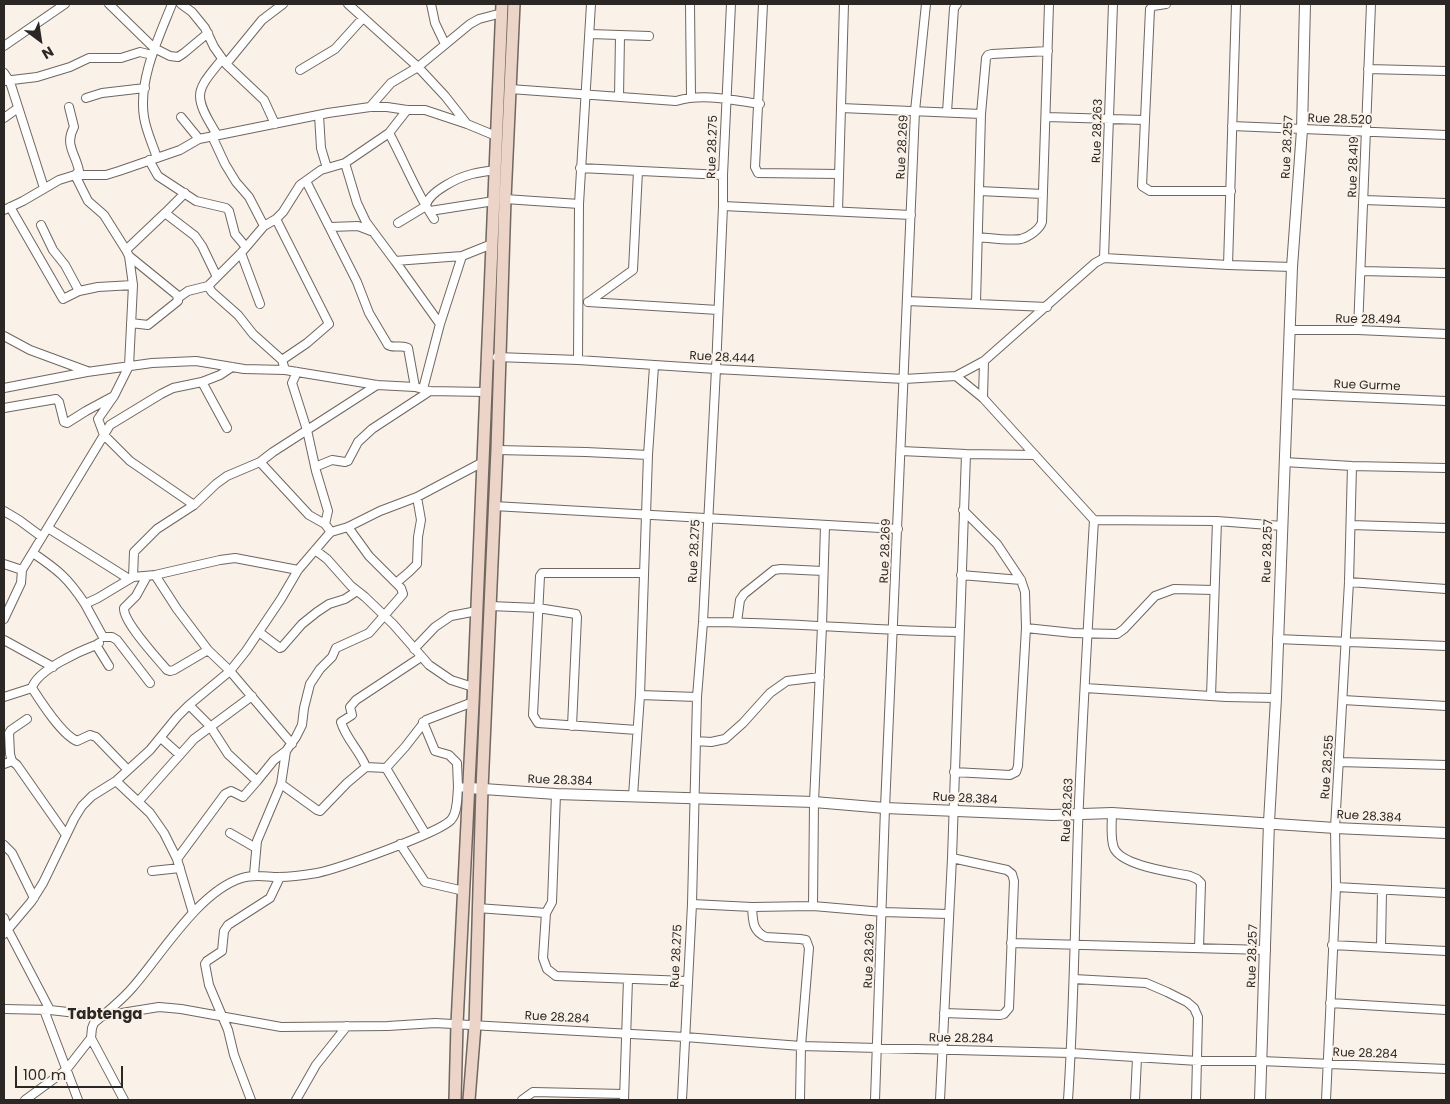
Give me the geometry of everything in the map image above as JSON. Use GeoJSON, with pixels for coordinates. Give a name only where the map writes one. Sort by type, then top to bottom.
{"type":"FeatureCollection","features":[{"type":"Feature","properties":{"kind":"main road"},"geometry":{"type":"LineString","coordinates":[[455,1100],[464,891],[464,788],[473,702],[492,244],[499,200],[510,90],[514,4]]}},
{"type":"Feature","properties":{"kind":"main road"},"geometry":{"type":"LineString","coordinates":[[469,1100],[475,1025],[477,908],[500,357],[499,200],[496,170],[496,136],[502,9]]}},
{"type":"Feature","properties":{"kind":"street"},"geometry":{"type":"LineString","coordinates":[[4,46],[65,4]]}},
{"type":"Feature","properties":{"kind":"street"},"geometry":{"type":"LineString","coordinates":[[109,4],[153,51]]}},
{"type":"Feature","properties":{"kind":"street"},"geometry":{"type":"LineString","coordinates":[[172,4],[153,51],[145,88],[144,117],[153,159],[158,176],[196,200],[226,208],[229,211],[235,234],[243,250],[260,304]]}},
{"type":"Feature","properties":{"kind":"street"},"geometry":{"type":"LineString","coordinates":[[181,4],[192,12],[208,33],[214,47],[224,61],[264,100],[275,124]]}},
{"type":"Feature","properties":{"kind":"street"},"geometry":{"type":"LineString","coordinates":[[264,226],[249,196],[236,182],[225,164],[200,96],[203,86],[224,61],[262,20],[283,4]]}},
{"type":"Feature","properties":{"kind":"street"},"geometry":{"type":"LineString","coordinates":[[431,4],[435,23],[445,44]]}},
{"type":"Feature","properties":{"kind":"street"},"geometry":{"type":"LineString","coordinates":[[578,360],[580,168],[591,4]]}},
{"type":"Feature","properties":{"kind":"street"},"geometry":{"type":"LineString","coordinates":[[690,4],[691,97]]}},
{"type":"Feature","properties":{"kind":"street","name":"Rue 28.275"},"geometry":{"type":"LineString","coordinates":[[682,1100],[692,904],[698,697],[716,369],[723,175],[732,4]]}},
{"type":"Feature","properties":{"kind":"street"},"geometry":{"type":"LineString","coordinates":[[763,4],[760,104],[755,168],[758,173],[839,174]]}},
{"type":"Feature","properties":{"kind":"street"},"geometry":{"type":"LineString","coordinates":[[838,211],[844,4]]}},
{"type":"Feature","properties":{"kind":"street","name":"Rue 28.269"},"geometry":{"type":"LineString","coordinates":[[875,1100],[915,111],[926,4]]}},
{"type":"Feature","properties":{"kind":"street"},"geometry":{"type":"LineString","coordinates":[[947,112],[954,8],[957,4]]}},
{"type":"Feature","properties":{"kind":"street"},"geometry":{"type":"LineString","coordinates":[[978,237],[1022,239],[1036,230],[1042,222],[1047,117],[1049,4]]}},
{"type":"Feature","properties":{"kind":"street","name":"Rue 28.263"},"geometry":{"type":"LineString","coordinates":[[1104,258],[1113,4]]}},
{"type":"Feature","properties":{"kind":"street"},"geometry":{"type":"LineString","coordinates":[[1166,4],[1153,6],[1150,9],[1142,186],[1150,191],[1230,191]]}},
{"type":"Feature","properties":{"kind":"street"},"geometry":{"type":"LineString","coordinates":[[1228,265],[1236,4]]}},
{"type":"Feature","properties":{"kind":"street","name":"Rue 28.257"},"geometry":{"type":"LineString","coordinates":[[1260,1100],[1269,822],[1276,698],[1292,267],[1302,130],[1305,4]]}},
{"type":"Feature","properties":{"kind":"street","name":"Rue 28.419"},"geometry":{"type":"LineString","coordinates":[[1358,330],[1371,4]]}},
{"type":"Feature","properties":{"kind":"street"},"geometry":{"type":"LineString","coordinates":[[353,5],[363,18],[418,67],[445,96],[467,124]]}},
{"type":"Feature","properties":{"kind":"street"},"geometry":{"type":"LineString","coordinates":[[370,107],[391,83],[418,67],[479,19],[502,9]]}},
{"type":"Feature","properties":{"kind":"street"},"geometry":{"type":"LineString","coordinates":[[300,70],[335,50],[363,18]]}},
{"type":"Feature","properties":{"kind":"street"},"geometry":{"type":"LineString","coordinates":[[7,82],[37,77],[70,67],[89,58],[121,58],[140,52],[153,51],[178,57],[208,33]]}},
{"type":"Feature","properties":{"kind":"street"},"geometry":{"type":"LineString","coordinates":[[590,34],[649,36]]}},
{"type":"Feature","properties":{"kind":"street"},"geometry":{"type":"LineString","coordinates":[[620,36],[620,97]]}},
{"type":"Feature","properties":{"kind":"street"},"geometry":{"type":"LineString","coordinates":[[976,303],[980,114],[986,58],[988,55],[1048,51]]}},
{"type":"Feature","properties":{"kind":"street"},"geometry":{"type":"LineString","coordinates":[[1368,69],[1446,71]]}},
{"type":"Feature","properties":{"kind":"street"},"geometry":{"type":"LineString","coordinates":[[4,73],[18,108],[44,188]]}},
{"type":"Feature","properties":{"kind":"street"},"geometry":{"type":"LineString","coordinates":[[86,98],[102,93],[145,88]]}},
{"type":"Feature","properties":{"kind":"street"},"geometry":{"type":"LineString","coordinates":[[510,90],[676,101],[691,97],[727,99],[760,104]]}},
{"type":"Feature","properties":{"kind":"street"},"geometry":{"type":"LineString","coordinates":[[69,107],[74,127],[70,134],[70,143],[79,171],[75,175]]}},
{"type":"Feature","properties":{"kind":"street"},"geometry":{"type":"LineString","coordinates":[[133,285],[98,286],[63,298],[7,208],[59,180],[75,175],[106,175],[180,150],[199,139],[319,115],[370,107],[425,110],[496,136]]}},
{"type":"Feature","properties":{"kind":"street"},"geometry":{"type":"LineString","coordinates":[[4,118],[18,108]]}},
{"type":"Feature","properties":{"kind":"street"},"geometry":{"type":"LineString","coordinates":[[841,108],[980,114]]}},
{"type":"Feature","properties":{"kind":"street"},"geometry":{"type":"LineString","coordinates":[[131,323],[148,325],[188,291],[208,286],[264,226],[283,212],[296,189],[321,170],[345,163],[389,133],[407,110]]}},
{"type":"Feature","properties":{"kind":"street"},"geometry":{"type":"LineString","coordinates":[[319,115],[321,148],[327,168]]}},
{"type":"Feature","properties":{"kind":"street"},"geometry":{"type":"LineString","coordinates":[[181,117],[199,139]]}},
{"type":"Feature","properties":{"kind":"street"},"geometry":{"type":"LineString","coordinates":[[1047,117],[1144,120]]}},
{"type":"Feature","properties":{"kind":"street","name":"Rue 28.520"},"geometry":{"type":"LineString","coordinates":[[1232,126],[1446,136]]}},
{"type":"Feature","properties":{"kind":"street"},"geometry":{"type":"LineString","coordinates":[[389,133],[406,164],[413,183],[434,219]]}},
{"type":"Feature","properties":{"kind":"street"},"geometry":{"type":"LineString","coordinates":[[345,163],[357,203],[371,231],[440,324]]}},
{"type":"Feature","properties":{"kind":"street"},"geometry":{"type":"LineString","coordinates":[[580,168],[723,175]]}},
{"type":"Feature","properties":{"kind":"street"},"geometry":{"type":"LineString","coordinates":[[428,209],[427,200],[442,188],[471,174],[496,170]]}},
{"type":"Feature","properties":{"kind":"street"},"geometry":{"type":"LineString","coordinates":[[590,301],[633,270],[638,171]]}},
{"type":"Feature","properties":{"kind":"street"},"geometry":{"type":"LineString","coordinates":[[75,175],[88,201],[104,216],[127,253],[178,298]]}},
{"type":"Feature","properties":{"kind":"street"},"geometry":{"type":"LineString","coordinates":[[306,181],[357,282],[369,313],[390,347],[402,346],[408,348],[423,389]]}},
{"type":"Feature","properties":{"kind":"street"},"geometry":{"type":"LineString","coordinates":[[979,191],[1043,194]]}},
{"type":"Feature","properties":{"kind":"street"},"geometry":{"type":"LineString","coordinates":[[127,253],[185,193]]}},
{"type":"Feature","properties":{"kind":"street"},"geometry":{"type":"LineString","coordinates":[[398,223],[428,209],[499,200],[579,204]]}},
{"type":"Feature","properties":{"kind":"street"},"geometry":{"type":"LineString","coordinates":[[1364,200],[1446,203]]}},
{"type":"Feature","properties":{"kind":"street"},"geometry":{"type":"LineString","coordinates":[[723,206],[911,216]]}},
{"type":"Feature","properties":{"kind":"street"},"geometry":{"type":"LineString","coordinates":[[165,213],[195,236],[217,277]]}},
{"type":"Feature","properties":{"kind":"street"},"geometry":{"type":"LineString","coordinates":[[276,219],[329,324],[307,343],[282,360]]}},
{"type":"Feature","properties":{"kind":"street"},"geometry":{"type":"LineString","coordinates":[[40,225],[53,250],[65,265],[79,291]]}},
{"type":"Feature","properties":{"kind":"street"},"geometry":{"type":"LineString","coordinates":[[330,227],[358,226],[371,231]]}},
{"type":"Feature","properties":{"kind":"street"},"geometry":{"type":"LineString","coordinates":[[395,261],[462,256],[492,244]]}},
{"type":"Feature","properties":{"kind":"street"},"geometry":{"type":"LineString","coordinates":[[127,253],[133,285],[129,366],[114,396],[98,419],[104,435],[135,464],[194,505]]}},
{"type":"Feature","properties":{"kind":"street"},"geometry":{"type":"LineString","coordinates":[[315,467],[332,460],[348,461],[358,442],[423,389],[440,324],[462,256]]}},
{"type":"Feature","properties":{"kind":"street"},"geometry":{"type":"LineString","coordinates":[[1282,526],[1217,521],[1094,520],[983,398],[956,376],[984,360],[1047,307],[1095,263],[1104,258],[1292,267]]}},
{"type":"Feature","properties":{"kind":"street"},"geometry":{"type":"LineString","coordinates":[[1361,271],[1446,273]]}},
{"type":"Feature","properties":{"kind":"street"},"geometry":{"type":"LineString","coordinates":[[208,286],[212,292],[238,315],[253,334],[282,360],[286,370]]}},
{"type":"Feature","properties":{"kind":"street"},"geometry":{"type":"LineString","coordinates":[[579,302],[590,301],[718,310]]}},
{"type":"Feature","properties":{"kind":"street"},"geometry":{"type":"LineString","coordinates":[[908,301],[1047,307]]}},
{"type":"Feature","properties":{"kind":"street","name":"Rue 28.494"},"geometry":{"type":"LineString","coordinates":[[1290,330],[1358,330],[1446,334]]}},
{"type":"Feature","properties":{"kind":"street"},"geometry":{"type":"LineString","coordinates":[[4,336],[30,350],[87,372]]}},
{"type":"Feature","properties":{"kind":"street","name":"Rue 28.444"},"geometry":{"type":"LineString","coordinates":[[487,356],[904,379],[956,376]]}},
{"type":"Feature","properties":{"kind":"street"},"geometry":{"type":"LineString","coordinates":[[983,398],[984,360]]}},
{"type":"Feature","properties":{"kind":"street"},"geometry":{"type":"LineString","coordinates":[[4,388],[129,366],[196,361],[244,369],[286,370],[377,385],[485,392]]}},
{"type":"Feature","properties":{"kind":"street"},"geometry":{"type":"LineString","coordinates":[[633,796],[640,695],[648,455],[654,366]]}},
{"type":"Feature","properties":{"kind":"street"},"geometry":{"type":"LineString","coordinates":[[5,615],[22,583],[22,570],[110,425],[173,388],[220,376],[232,367]]}},
{"type":"Feature","properties":{"kind":"street"},"geometry":{"type":"LineString","coordinates":[[297,372],[292,382],[307,430],[315,467],[328,511],[325,524]]}},
{"type":"Feature","properties":{"kind":"street"},"geometry":{"type":"LineString","coordinates":[[202,382],[227,428]]}},
{"type":"Feature","properties":{"kind":"street"},"geometry":{"type":"LineString","coordinates":[[131,578],[134,552],[158,529],[194,505],[227,476],[260,462],[377,385]]}},
{"type":"Feature","properties":{"kind":"street","name":"Rue Gurme"},"geometry":{"type":"LineString","coordinates":[[1287,394],[1446,401]]}},
{"type":"Feature","properties":{"kind":"street"},"geometry":{"type":"LineString","coordinates":[[4,408],[56,399],[64,422],[67,423],[114,396]]}},
{"type":"Feature","properties":{"kind":"street"},"geometry":{"type":"LineString","coordinates":[[497,450],[648,455]]}},
{"type":"Feature","properties":{"kind":"street"},"geometry":{"type":"LineString","coordinates":[[901,451],[1035,455]]}},
{"type":"Feature","properties":{"kind":"street"},"geometry":{"type":"LineString","coordinates":[[940,1100],[954,810],[966,454]]}},
{"type":"Feature","properties":{"kind":"street"},"geometry":{"type":"LineString","coordinates":[[260,462],[309,515],[325,524],[331,532]]}},
{"type":"Feature","properties":{"kind":"street"},"geometry":{"type":"LineString","coordinates":[[6,932],[34,898],[74,818],[82,806],[92,796],[116,780],[150,750],[177,716],[230,671],[260,632],[298,570],[331,532],[348,527],[380,511],[417,497],[483,462]]}},
{"type":"Feature","properties":{"kind":"street"},"geometry":{"type":"LineString","coordinates":[[1284,462],[1446,468]]}},
{"type":"Feature","properties":{"kind":"street","name":"Rue 28.255"},"geometry":{"type":"LineString","coordinates":[[1326,1100],[1336,887],[1335,828],[1349,582],[1352,466]]}},
{"type":"Feature","properties":{"kind":"street"},"geometry":{"type":"LineString","coordinates":[[396,583],[417,564],[421,520],[417,497]]}},
{"type":"Feature","properties":{"kind":"street"},"geometry":{"type":"LineString","coordinates":[[494,506],[898,529]]}},
{"type":"Feature","properties":{"kind":"street"},"geometry":{"type":"LineString","coordinates":[[954,772],[1010,775],[1016,772],[1018,766],[1026,628],[1025,592],[1021,580],[997,544],[963,510]]}},
{"type":"Feature","properties":{"kind":"street"},"geometry":{"type":"LineString","coordinates":[[4,511],[42,537]]}},
{"type":"Feature","properties":{"kind":"street","name":"Rue 28.263"},"geometry":{"type":"LineString","coordinates":[[1068,1100],[1074,979],[1078,815],[1094,520]]}},
{"type":"Feature","properties":{"kind":"street"},"geometry":{"type":"LineString","coordinates":[[1212,696],[1217,521]]}},
{"type":"Feature","properties":{"kind":"street"},"geometry":{"type":"LineString","coordinates":[[1350,525],[1446,528]]}},
{"type":"Feature","properties":{"kind":"street"},"geometry":{"type":"LineString","coordinates":[[813,906],[814,802],[825,526]]}},
{"type":"Feature","properties":{"kind":"street"},"geometry":{"type":"LineString","coordinates":[[177,859],[225,794],[231,791],[243,797],[274,760],[292,744],[302,725],[307,696],[315,675],[329,661],[336,648],[369,633],[403,594],[403,591],[396,583],[369,556],[348,527]]}},
{"type":"Feature","properties":{"kind":"street"},"geometry":{"type":"LineString","coordinates":[[48,528],[131,578]]}},
{"type":"Feature","properties":{"kind":"street"},"geometry":{"type":"LineString","coordinates":[[314,550],[327,558],[344,578],[385,616],[429,665],[451,680],[473,687]]}},
{"type":"Feature","properties":{"kind":"street"},"geometry":{"type":"LineString","coordinates":[[32,553],[62,574],[72,584],[103,637]]}},
{"type":"Feature","properties":{"kind":"street"},"geometry":{"type":"LineString","coordinates":[[85,604],[131,578],[156,575],[220,560],[235,558],[298,570]]}},
{"type":"Feature","properties":{"kind":"street"},"geometry":{"type":"LineString","coordinates":[[4,564],[22,570]]}},
{"type":"Feature","properties":{"kind":"street"},"geometry":{"type":"LineString","coordinates":[[737,622],[740,600],[744,594],[774,570],[823,571]]}},
{"type":"Feature","properties":{"kind":"street"},"geometry":{"type":"LineString","coordinates":[[637,730],[538,723],[533,715],[540,576],[542,572],[643,573]]}},
{"type":"Feature","properties":{"kind":"street"},"geometry":{"type":"LineString","coordinates":[[156,575],[176,609],[208,650],[230,671],[292,744]]}},
{"type":"Feature","properties":{"kind":"street"},"geometry":{"type":"LineString","coordinates":[[961,575],[1021,580]]}},
{"type":"Feature","properties":{"kind":"street"},"geometry":{"type":"LineString","coordinates":[[147,576],[136,596],[124,610],[136,633],[170,672],[208,650]]}},
{"type":"Feature","properties":{"kind":"street"},"geometry":{"type":"LineString","coordinates":[[1349,582],[1446,589]]}},
{"type":"Feature","properties":{"kind":"street"},"geometry":{"type":"LineString","coordinates":[[1026,628],[1073,633],[1117,634],[1155,596],[1166,591],[1174,589],[1214,590]]}},
{"type":"Feature","properties":{"kind":"street"},"geometry":{"type":"LineString","coordinates":[[260,632],[280,648],[302,624],[317,612],[329,604],[345,599],[358,591]]}},
{"type":"Feature","properties":{"kind":"street"},"geometry":{"type":"LineString","coordinates":[[490,606],[538,608],[573,613],[577,617],[572,726]]}},
{"type":"Feature","properties":{"kind":"street"},"geometry":{"type":"LineString","coordinates":[[414,649],[435,627],[452,616],[477,611]]}},
{"type":"Feature","properties":{"kind":"street"},"geometry":{"type":"LineString","coordinates":[[703,622],[822,626],[894,631],[959,632]]}},
{"type":"Feature","properties":{"kind":"street"},"geometry":{"type":"LineString","coordinates":[[4,697],[32,688],[35,681],[53,667],[70,655],[96,645],[103,637]]}},
{"type":"Feature","properties":{"kind":"street"},"geometry":{"type":"LineString","coordinates":[[103,637],[117,640],[150,683]]}},
{"type":"Feature","properties":{"kind":"street"},"geometry":{"type":"LineString","coordinates":[[1277,639],[1446,646]]}},
{"type":"Feature","properties":{"kind":"street"},"geometry":{"type":"LineString","coordinates":[[4,640],[53,667]]}},
{"type":"Feature","properties":{"kind":"street"},"geometry":{"type":"LineString","coordinates":[[96,645],[109,666]]}},
{"type":"Feature","properties":{"kind":"street"},"geometry":{"type":"LineString","coordinates":[[366,767],[363,757],[352,746],[340,722],[352,716],[349,708],[356,700],[421,657]]}},
{"type":"Feature","properties":{"kind":"street"},"geometry":{"type":"LineString","coordinates":[[696,741],[711,742],[725,739],[743,723],[770,693],[787,681],[820,677]]}},
{"type":"Feature","properties":{"kind":"street"},"geometry":{"type":"LineString","coordinates":[[32,688],[44,708],[70,737],[77,741],[90,736],[96,737],[127,769]]}},
{"type":"Feature","properties":{"kind":"street"},"geometry":{"type":"LineString","coordinates":[[1085,688],[1276,698]]}},
{"type":"Feature","properties":{"kind":"street"},"geometry":{"type":"LineString","coordinates":[[640,695],[698,697]]}},
{"type":"Feature","properties":{"kind":"street"},"geometry":{"type":"LineString","coordinates":[[138,802],[194,739],[252,696]]}},
{"type":"Feature","properties":{"kind":"street"},"geometry":{"type":"LineString","coordinates":[[1343,700],[1446,706]]}},
{"type":"Feature","properties":{"kind":"street"},"geometry":{"type":"LineString","coordinates":[[386,768],[405,747],[423,722],[473,702]]}},
{"type":"Feature","properties":{"kind":"street"},"geometry":{"type":"LineString","coordinates":[[189,705],[210,726],[228,754],[257,780]]}},
{"type":"Feature","properties":{"kind":"street"},"geometry":{"type":"LineString","coordinates":[[28,719],[10,730],[10,754],[12,760],[66,836]]}},
{"type":"Feature","properties":{"kind":"street"},"geometry":{"type":"LineString","coordinates":[[124,1100],[91,1038],[92,1025],[132,989],[193,913],[226,885],[254,874],[280,877],[315,873],[342,867],[441,827],[450,821],[464,788],[457,763],[449,755],[435,751],[423,722]]}},
{"type":"Feature","properties":{"kind":"street"},"geometry":{"type":"LineString","coordinates":[[161,738],[180,755]]}},
{"type":"Feature","properties":{"kind":"street"},"geometry":{"type":"LineString","coordinates":[[254,874],[257,841],[281,784],[286,751]]}},
{"type":"Feature","properties":{"kind":"street"},"geometry":{"type":"LineString","coordinates":[[4,764],[12,760]]}},
{"type":"Feature","properties":{"kind":"street"},"geometry":{"type":"LineString","coordinates":[[1340,762],[1446,766]]}},
{"type":"Feature","properties":{"kind":"street"},"geometry":{"type":"LineString","coordinates":[[281,784],[318,811],[366,767],[386,768]]}},
{"type":"Feature","properties":{"kind":"street"},"geometry":{"type":"LineString","coordinates":[[386,768],[425,833]]}},
{"type":"Feature","properties":{"kind":"street"},"geometry":{"type":"LineString","coordinates":[[116,780],[150,813],[164,834],[177,859],[193,913]]}},
{"type":"Feature","properties":{"kind":"street","name":"Rue 28.384"},"geometry":{"type":"LineString","coordinates":[[464,788],[556,794],[814,802],[886,808],[1044,815],[1112,813],[1269,822],[1335,828],[1446,833]]}},
{"type":"Feature","properties":{"kind":"street"},"geometry":{"type":"LineString","coordinates":[[556,794],[552,902],[546,913],[543,958],[547,969],[556,976],[687,981]]}},
{"type":"Feature","properties":{"kind":"street"},"geometry":{"type":"LineString","coordinates":[[1112,813],[1113,845],[1117,853],[1129,862],[1197,878],[1201,883],[1199,948]]}},
{"type":"Feature","properties":{"kind":"street"},"geometry":{"type":"LineString","coordinates":[[230,833],[256,848]]}},
{"type":"Feature","properties":{"kind":"street"},"geometry":{"type":"LineString","coordinates":[[400,844],[425,882],[464,891]]}},
{"type":"Feature","properties":{"kind":"street"},"geometry":{"type":"LineString","coordinates":[[4,845],[12,852],[34,898]]}},
{"type":"Feature","properties":{"kind":"street"},"geometry":{"type":"LineString","coordinates":[[944,1013],[1000,1015],[1009,1008],[1014,880],[1012,874],[1007,870],[952,858]]}},
{"type":"Feature","properties":{"kind":"street"},"geometry":{"type":"LineString","coordinates":[[152,871],[180,868]]}},
{"type":"Feature","properties":{"kind":"street"},"geometry":{"type":"LineString","coordinates":[[249,1100],[228,1030],[209,984],[205,964],[221,952],[224,931],[228,925],[270,898],[280,877]]}},
{"type":"Feature","properties":{"kind":"street"},"geometry":{"type":"LineString","coordinates":[[1336,887],[1446,893]]}},
{"type":"Feature","properties":{"kind":"street"},"geometry":{"type":"LineString","coordinates":[[1380,947],[1382,890]]}},
{"type":"Feature","properties":{"kind":"street"},"geometry":{"type":"LineString","coordinates":[[692,904],[752,907],[813,906],[883,912],[948,914]]}},
{"type":"Feature","properties":{"kind":"street"},"geometry":{"type":"LineString","coordinates":[[752,907],[754,928],[761,935],[806,940],[808,943],[801,1046],[800,1100]]}},
{"type":"Feature","properties":{"kind":"street"},"geometry":{"type":"LineString","coordinates":[[477,908],[546,913]]}},
{"type":"Feature","properties":{"kind":"street"},"geometry":{"type":"LineString","coordinates":[[4,918],[6,932],[47,1010],[66,1070],[78,1100]]}},
{"type":"Feature","properties":{"kind":"street"},"geometry":{"type":"LineString","coordinates":[[1011,942],[1266,950]]}},
{"type":"Feature","properties":{"kind":"street"},"geometry":{"type":"LineString","coordinates":[[1332,944],[1446,951]]}},
{"type":"Feature","properties":{"kind":"street"},"geometry":{"type":"LineString","coordinates":[[522,1100],[533,1092],[624,1097],[628,979]]}},
{"type":"Feature","properties":{"kind":"street"},"geometry":{"type":"LineString","coordinates":[[1074,979],[1146,983],[1187,1002],[1194,1008],[1198,1017],[1196,1100]]}},
{"type":"Feature","properties":{"kind":"street"},"geometry":{"type":"LineString","coordinates":[[1330,1004],[1446,1010]]}},
{"type":"Feature","properties":{"kind":"street","name":"Rue 28.284"},"geometry":{"type":"LineString","coordinates":[[4,1009],[47,1010],[103,1016],[159,1008],[181,1009],[280,1027],[388,1026],[435,1023],[627,1033],[801,1046],[1071,1053],[1198,1061],[1261,1061],[1446,1069]]}},
{"type":"Feature","properties":{"kind":"street"},"geometry":{"type":"LineString","coordinates":[[296,1100],[316,1065],[347,1026]]}},
{"type":"Feature","properties":{"kind":"street"},"geometry":{"type":"LineString","coordinates":[[25,1100],[66,1070],[91,1038]]}},
{"type":"Feature","properties":{"kind":"street"},"geometry":{"type":"LineString","coordinates":[[1135,1100],[1137,1058]]}},
{"type":"Feature","properties":{"kind":"district","name":"Tabtenga"},"geometry":{"type":"Point","coordinates":[105,1015]}}]}
